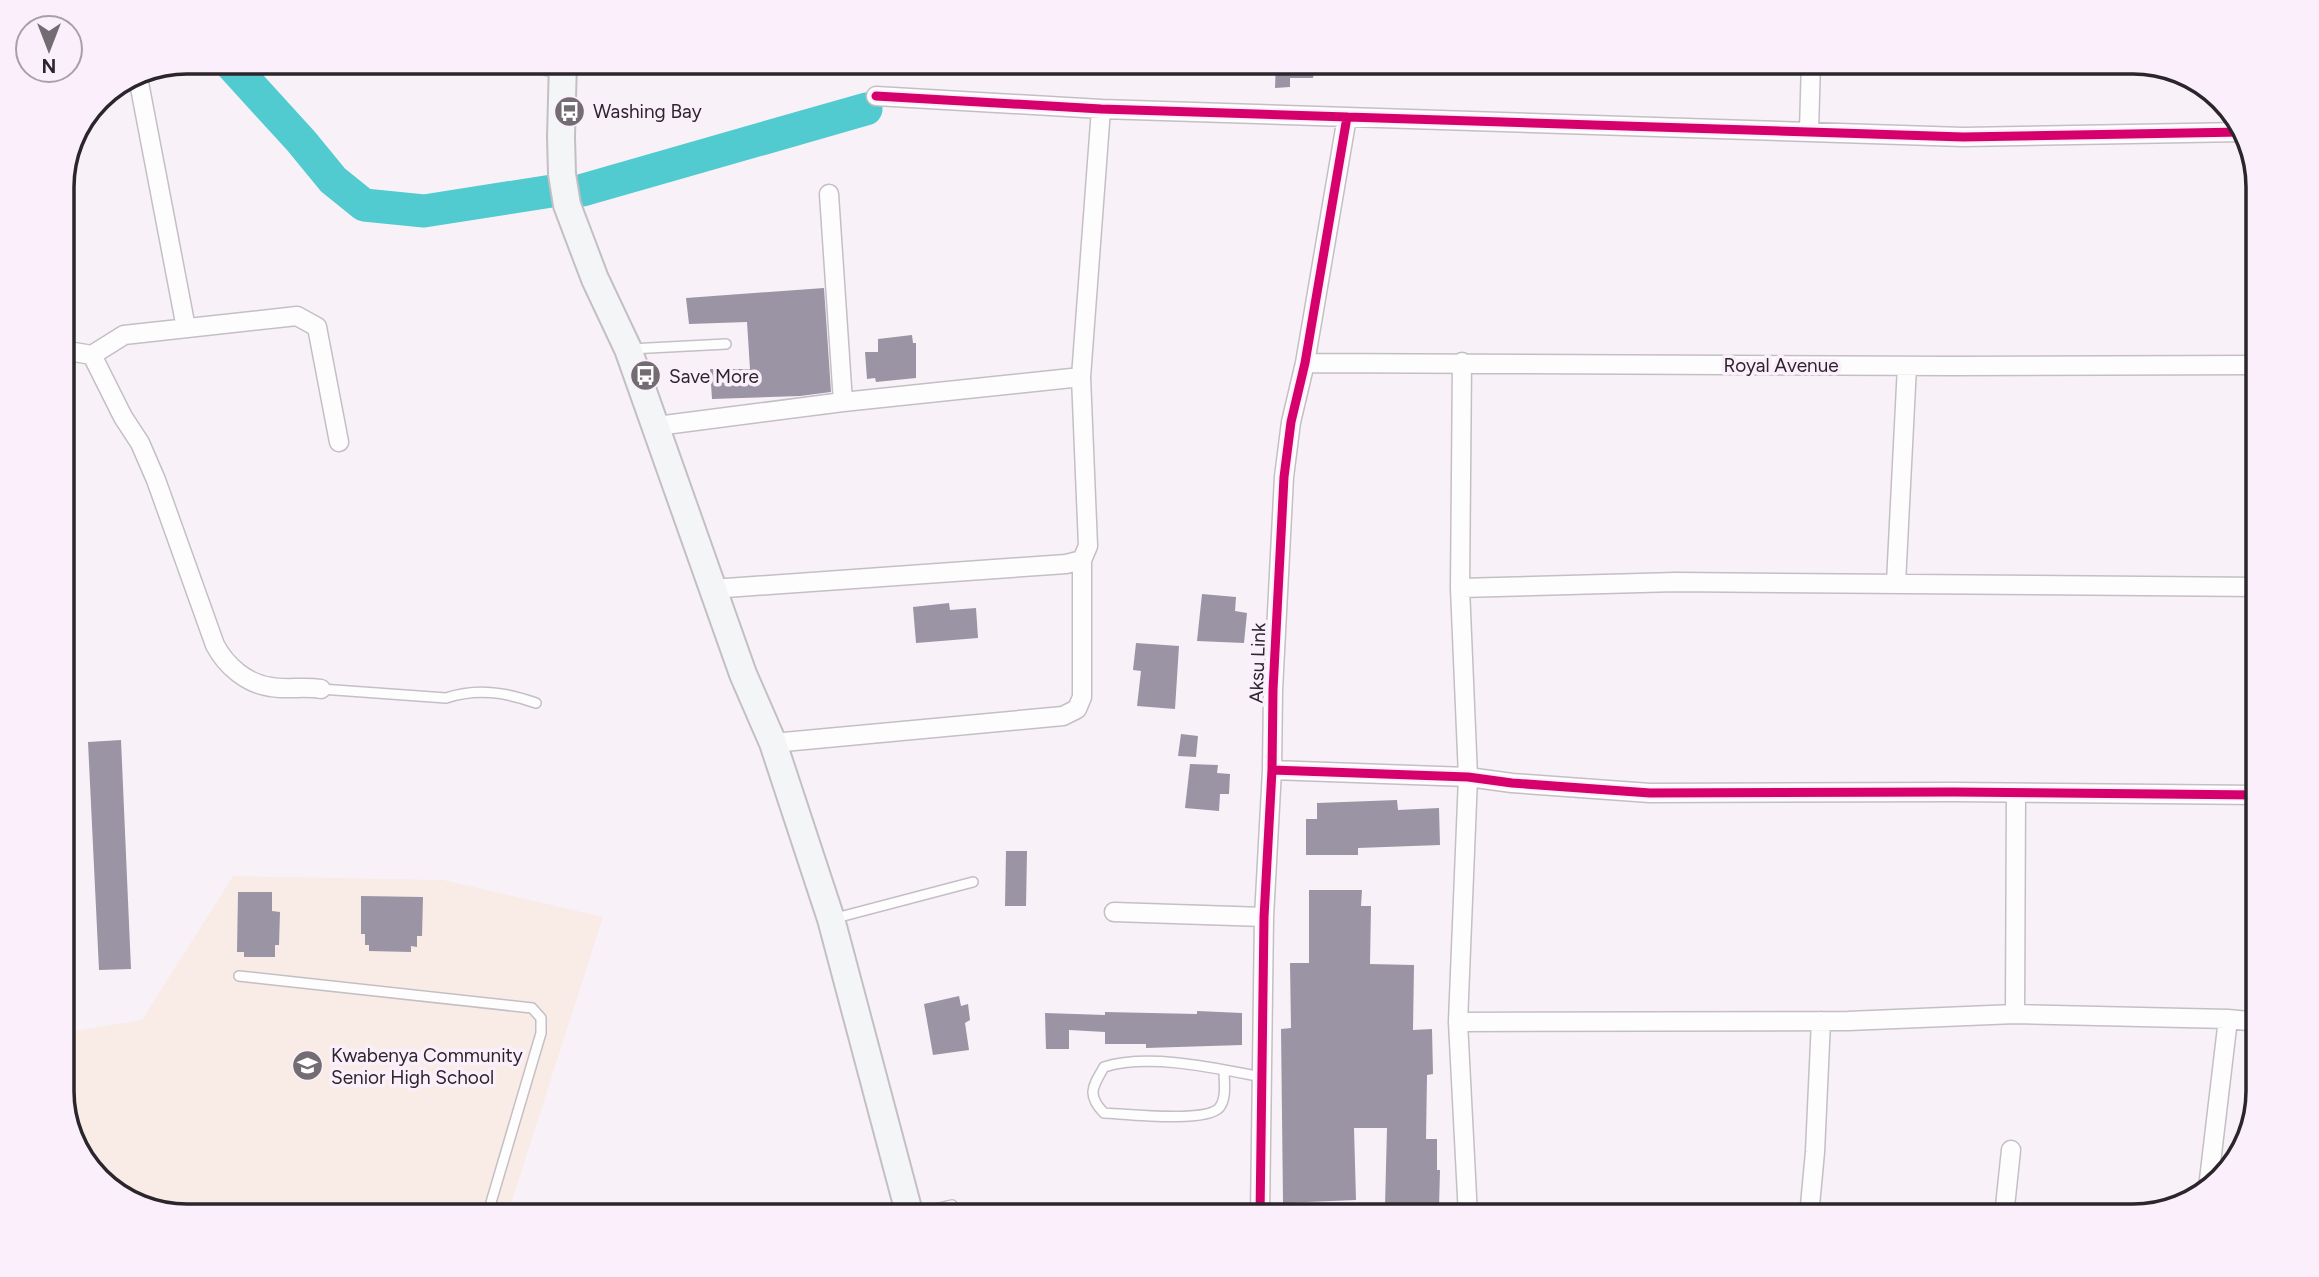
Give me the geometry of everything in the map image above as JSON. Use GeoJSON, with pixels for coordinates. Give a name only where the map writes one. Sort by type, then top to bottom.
{"type":"FeatureCollection","features":[{"type":"Feature","properties":{"kind":"main road"},"geometry":{"type":"LineString","coordinates":[[564,74],[561,137],[562,174],[567,205],[595,279],[628,349],[743,674],[773,743],[831,919],[907,1204]]}},
{"type":"Feature","properties":{"kind":"street"},"geometry":{"type":"LineString","coordinates":[[1809,131],[1811,74]]}},
{"type":"Feature","properties":{"kind":"street"},"geometry":{"type":"LineString","coordinates":[[139,84],[186,328]]}},
{"type":"Feature","properties":{"kind":"street"},"geometry":{"type":"LineString","coordinates":[[876,96],[1101,109],[1963,137],[2231,132]]}},
{"type":"Feature","properties":{"kind":"street"},"geometry":{"type":"LineString","coordinates":[[773,743],[1063,716],[1077,709],[1082,697],[1082,560],[1088,546],[1081,377],[1101,109]]}},
{"type":"Feature","properties":{"kind":"street","name":"Aksu Link"},"geometry":{"type":"LineString","coordinates":[[1260,1204],[1264,917],[1283,486],[1291,422],[1305,363],[1347,117]]}},
{"type":"Feature","properties":{"kind":"street"},"geometry":{"type":"LineString","coordinates":[[829,194],[843,402]]}},
{"type":"Feature","properties":{"kind":"street"},"geometry":{"type":"LineString","coordinates":[[74,352],[92,355],[124,335],[297,316],[317,327],[339,442]]}},
{"type":"Feature","properties":{"kind":"street"},"geometry":{"type":"LineString","coordinates":[[92,355],[140,443],[156,480],[222,659],[235,671],[269,687],[304,686],[321,689]]}},
{"type":"Feature","properties":{"kind":"street"},"geometry":{"type":"LineString","coordinates":[[1462,362],[1460,589],[1468,777],[1458,1022],[1467,1204]]}},
{"type":"Feature","properties":{"kind":"street","name":"Royal Avenue"},"geometry":{"type":"LineString","coordinates":[[1305,363],[2245,365]]}},
{"type":"Feature","properties":{"kind":"street"},"geometry":{"type":"LineString","coordinates":[[1896,583],[1907,366]]}},
{"type":"Feature","properties":{"kind":"street"},"geometry":{"type":"LineString","coordinates":[[657,426],[843,402],[1081,377]]}},
{"type":"Feature","properties":{"kind":"street"},"geometry":{"type":"LineString","coordinates":[[712,589],[1052,565],[1082,560]]}},
{"type":"Feature","properties":{"kind":"street"},"geometry":{"type":"LineString","coordinates":[[1460,589],[1676,582],[2245,587]]}},
{"type":"Feature","properties":{"kind":"street"},"geometry":{"type":"LineString","coordinates":[[1272,770],[1468,777],[1512,783],[1650,793],[2246,795]]}},
{"type":"Feature","properties":{"kind":"street"},"geometry":{"type":"LineString","coordinates":[[2015,1014],[2016,793]]}},
{"type":"Feature","properties":{"kind":"street"},"geometry":{"type":"LineString","coordinates":[[1114,912],[1264,917]]}},
{"type":"Feature","properties":{"kind":"street"},"geometry":{"type":"LineString","coordinates":[[1458,1022],[1622,1020],[1724,1023],[1932,1019],[2015,1014],[2246,1020]]}},
{"type":"Feature","properties":{"kind":"street"},"geometry":{"type":"LineString","coordinates":[[2210,1172],[2228,1018]]}},
{"type":"Feature","properties":{"kind":"street"},"geometry":{"type":"LineString","coordinates":[[1810,1204],[1821,1021]]}},
{"type":"Feature","properties":{"kind":"street"},"geometry":{"type":"LineString","coordinates":[[2005,1204],[2011,1150]]}},
{"type":"Feature","properties":{"kind":"lane"},"geometry":{"type":"LineString","coordinates":[[628,349],[726,344]]}},
{"type":"Feature","properties":{"kind":"lane"},"geometry":{"type":"LineString","coordinates":[[321,689],[446,698],[466,692],[485,691],[536,704]]}},
{"type":"Feature","properties":{"kind":"lane"},"geometry":{"type":"LineString","coordinates":[[831,919],[973,882]]}},
{"type":"Feature","properties":{"kind":"lane"},"geometry":{"type":"LineString","coordinates":[[239,976],[532,1008],[541,1018],[541,1033],[491,1204]]}},
{"type":"Feature","properties":{"kind":"lane"},"geometry":{"type":"LineString","coordinates":[[1224,1070],[1221,1106],[1211,1114],[1154,1116],[1104,1113],[1096,1105],[1093,1096],[1093,1086],[1104,1067],[1115,1063],[1182,1063],[1224,1070],[1262,1077]]}},
{"type":"Feature","properties":{"kind":"shaded area","name":"Kwabenya Community Senior High School"},"geometry":{"type":"Polygon","coordinates":[[[233,876],[443,880],[603,917],[511,1204],[186,1204],[157,1200],[137,1192],[102,1165],[79,1127],[74,1098],[74,1031],[142,1020],[233,876]]]}},
{"type":"Feature","properties":{"kind":"building"},"geometry":{"type":"Polygon","coordinates":[[[1276,74],[1314,74],[1313,78],[1290,78],[1290,87],[1275,88],[1276,74]]]}},
{"type":"Feature","properties":{"kind":"building"},"geometry":{"type":"Polygon","coordinates":[[[824,288],[831,392],[800,396],[712,399],[710,369],[750,369],[747,322],[689,324],[686,298],[824,288]]]}},
{"type":"Feature","properties":{"kind":"building"},"geometry":{"type":"Polygon","coordinates":[[[912,335],[913,343],[916,343],[916,378],[876,382],[875,378],[867,379],[865,352],[878,352],[878,339],[912,335]]]}},
{"type":"Feature","properties":{"kind":"building"},"geometry":{"type":"Polygon","coordinates":[[[1202,594],[1236,597],[1235,611],[1247,613],[1244,643],[1197,641],[1202,594]]]}},
{"type":"Feature","properties":{"kind":"building"},"geometry":{"type":"Polygon","coordinates":[[[949,603],[950,610],[976,608],[978,638],[916,643],[913,607],[949,603]]]}},
{"type":"Feature","properties":{"kind":"building"},"geometry":{"type":"Polygon","coordinates":[[[1136,643],[1179,646],[1175,709],[1137,706],[1141,671],[1133,670],[1136,643]]]}},
{"type":"Feature","properties":{"kind":"building"},"geometry":{"type":"Polygon","coordinates":[[[1181,734],[1198,736],[1196,757],[1178,756],[1181,734]]]}},
{"type":"Feature","properties":{"kind":"building"},"geometry":{"type":"Polygon","coordinates":[[[121,740],[131,969],[99,970],[88,742],[121,740]]]}},
{"type":"Feature","properties":{"kind":"building"},"geometry":{"type":"Polygon","coordinates":[[[1190,764],[1218,765],[1217,773],[1230,774],[1229,794],[1220,794],[1219,811],[1185,808],[1190,764]]]}},
{"type":"Feature","properties":{"kind":"building"},"geometry":{"type":"Polygon","coordinates":[[[1397,800],[1398,810],[1439,808],[1440,845],[1358,848],[1358,855],[1306,855],[1306,819],[1317,819],[1317,803],[1397,800]]]}},
{"type":"Feature","properties":{"kind":"building"},"geometry":{"type":"Polygon","coordinates":[[[1006,851],[1027,851],[1026,906],[1005,906],[1006,851]]]}},
{"type":"Feature","properties":{"kind":"building"},"geometry":{"type":"Polygon","coordinates":[[[1309,890],[1362,890],[1361,906],[1371,906],[1370,964],[1414,965],[1413,1030],[1432,1029],[1433,1074],[1427,1075],[1426,1139],[1437,1139],[1439,1204],[1385,1204],[1387,1128],[1354,1128],[1356,1200],[1283,1203],[1281,1029],[1291,1028],[1290,963],[1309,963],[1309,890]]]}},
{"type":"Feature","properties":{"kind":"building"},"geometry":{"type":"Polygon","coordinates":[[[238,892],[272,892],[272,911],[280,912],[279,945],[275,945],[275,957],[244,957],[244,952],[237,952],[238,892]]]}},
{"type":"Feature","properties":{"kind":"building"},"geometry":{"type":"Polygon","coordinates":[[[361,896],[423,897],[422,936],[417,936],[417,947],[411,946],[411,952],[369,951],[369,945],[365,945],[365,934],[361,934],[361,896]]]}},
{"type":"Feature","properties":{"kind":"building"},"geometry":{"type":"Polygon","coordinates":[[[959,996],[961,1006],[968,1004],[970,1020],[965,1023],[969,1050],[933,1055],[924,1004],[959,996]]]}},
{"type":"Feature","properties":{"kind":"building"},"geometry":{"type":"Polygon","coordinates":[[[1197,1011],[1242,1013],[1242,1045],[1146,1048],[1146,1044],[1105,1044],[1105,1032],[1069,1030],[1069,1049],[1046,1049],[1045,1013],[1197,1014],[1197,1011]]]}},
{"type":"Feature","properties":{"kind":"waterway"},"geometry":{"type":"LineString","coordinates":[[240,74],[333,180],[364,205],[424,211],[552,191]]}},
{"type":"Feature","properties":{"kind":"waterway"},"geometry":{"type":"LineString","coordinates":[[583,190],[866,109]]}},
{"type":"Feature","properties":{"kind":"cycle path"},"geometry":{"type":"LineString","coordinates":[[876,96],[1101,109],[1963,137],[2231,132]]}},
{"type":"Feature","properties":{"kind":"cycle path"},"geometry":{"type":"LineString","coordinates":[[1260,1204],[1264,917],[1284,477],[1291,422],[1305,363],[1347,117]]}},
{"type":"Feature","properties":{"kind":"cycle path"},"geometry":{"type":"LineString","coordinates":[[1272,770],[1468,777],[1512,783],[1650,793],[2246,795]]}},
{"type":"Feature","properties":{"kind":"place","name":"Washing Bay"},"geometry":{"type":"Point","coordinates":[570,111]}},
{"type":"Feature","properties":{"kind":"place","name":"Save More"},"geometry":{"type":"Point","coordinates":[646,376]}},
{"type":"Feature","properties":{"kind":"place","name":"Kwabenya Community Senior High School"},"geometry":{"type":"Point","coordinates":[308,1066]}}]}
